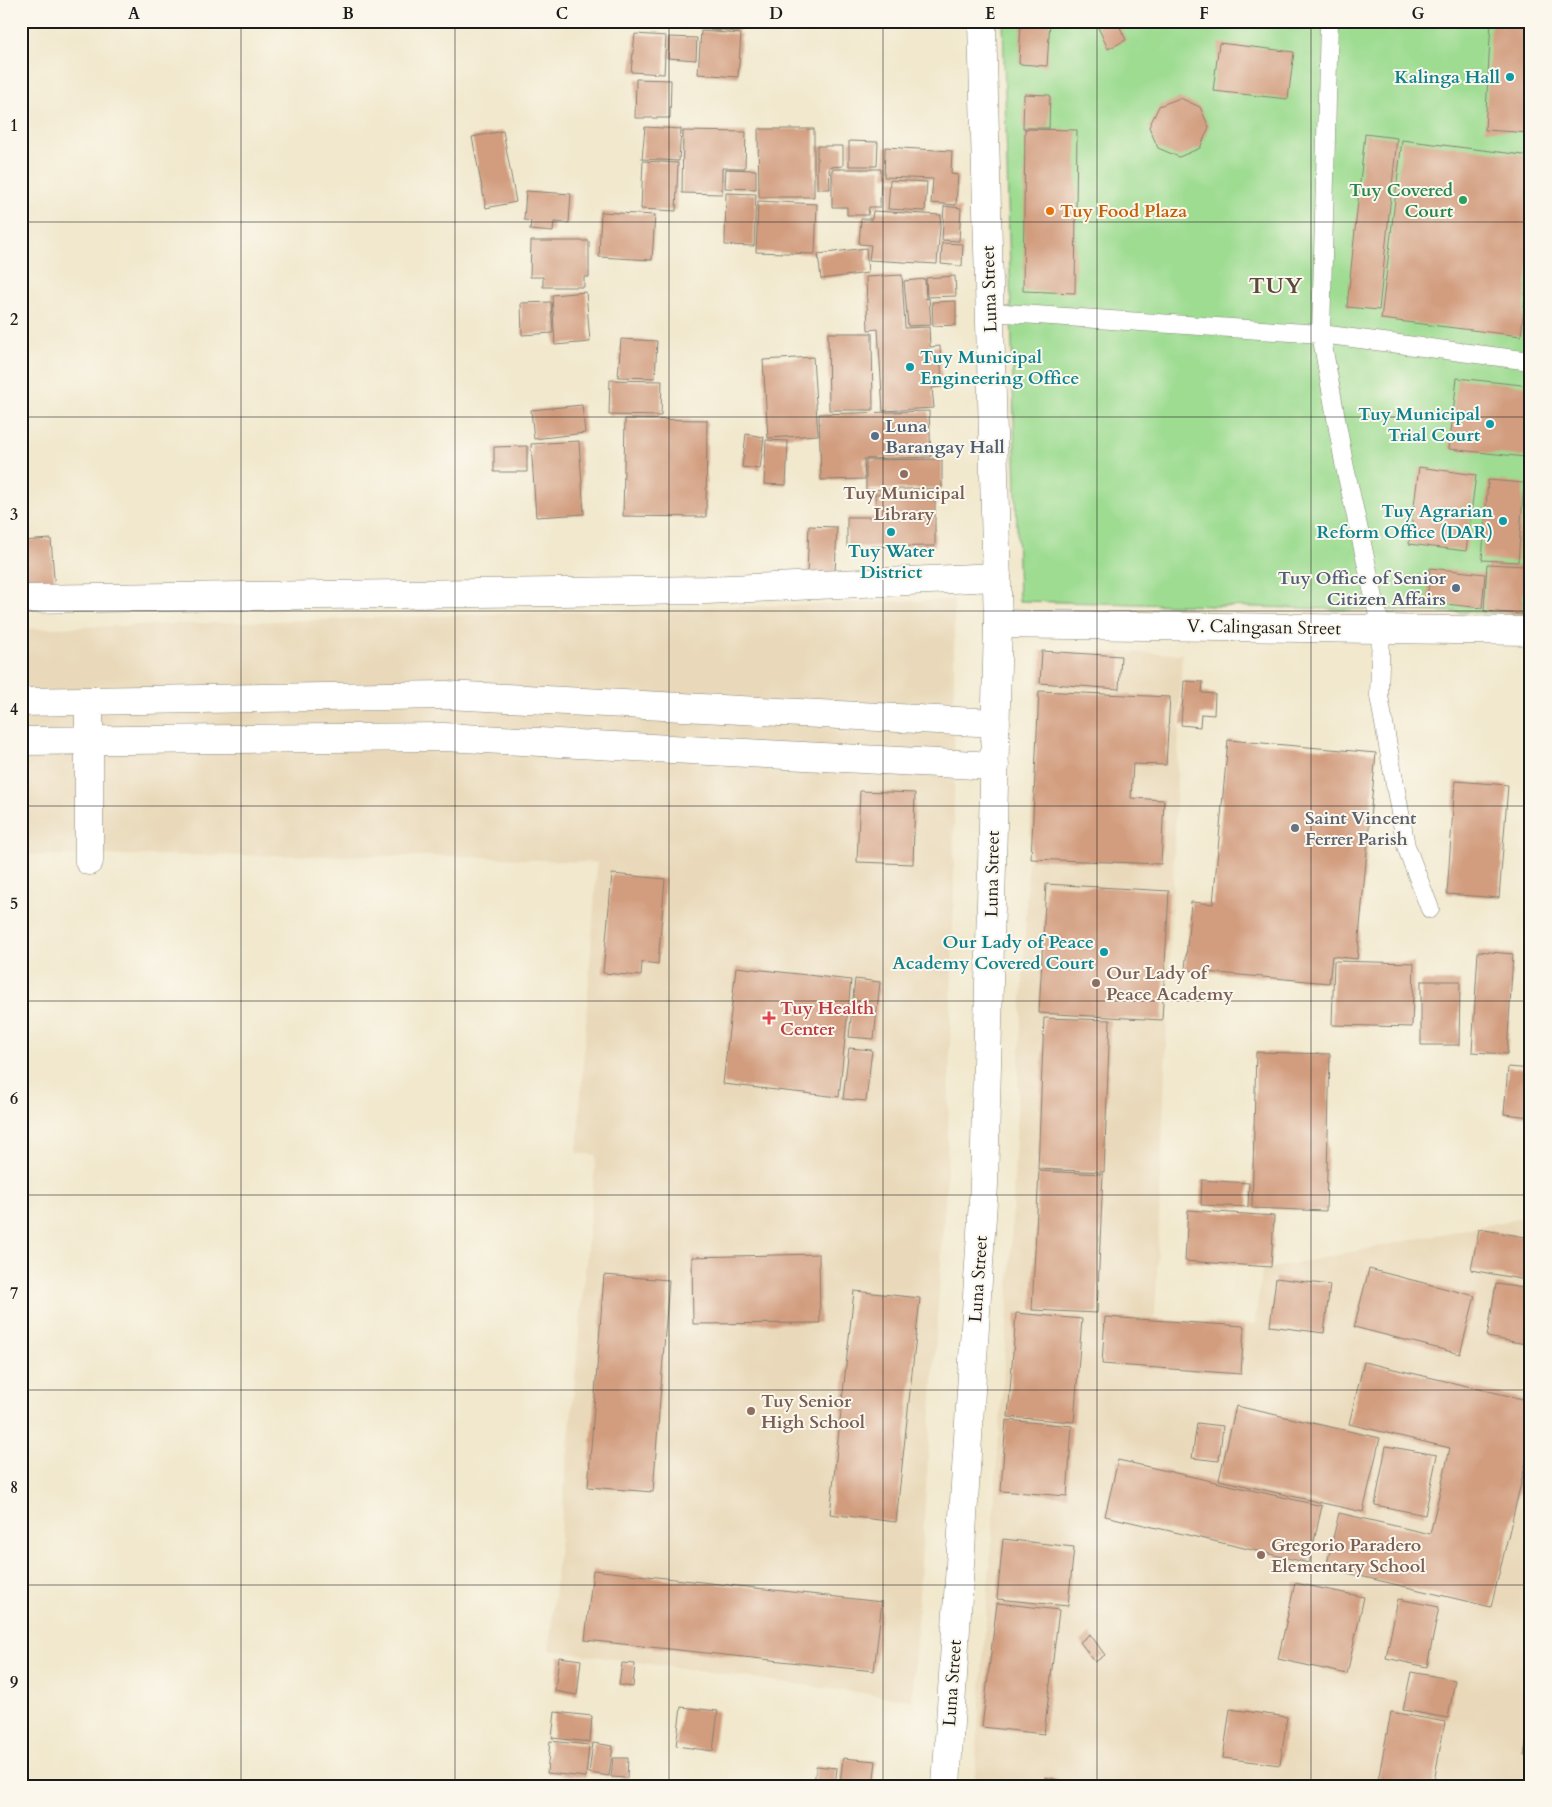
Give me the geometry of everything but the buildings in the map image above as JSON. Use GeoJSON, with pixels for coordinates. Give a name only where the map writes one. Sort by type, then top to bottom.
{"type":"FeatureCollection","features":[{"type":"Feature","properties":{"kind":"street","name":"Luna Street"},"geometry":{"type":"LineString","coordinates":[[946,1786],[984,1185],[996,723],[998,624],[982,21]]}},
{"type":"Feature","properties":{"kind":"street"},"geometry":{"type":"LineString","coordinates":[[21,598],[706,590],[997,577]]}},
{"type":"Feature","properties":{"kind":"street","name":"V. Calingasan Street"},"geometry":{"type":"LineString","coordinates":[[998,624],[1531,631]]}},
{"type":"Feature","properties":{"kind":"street"},"geometry":{"type":"LineString","coordinates":[[21,702],[446,695],[996,723]]}},
{"type":"Feature","properties":{"kind":"street"},"geometry":{"type":"LineString","coordinates":[[89,701],[89,860]]}},
{"type":"Feature","properties":{"kind":"street"},"geometry":{"type":"LineString","coordinates":[[21,741],[444,737],[995,766]]}},
{"type":"Feature","properties":{"kind":"lane"},"geometry":{"type":"LineString","coordinates":[[1329,21],[1321,334],[1344,463],[1381,629],[1379,696],[1406,846],[1430,909]]}},
{"type":"Feature","properties":{"kind":"lane"},"geometry":{"type":"LineString","coordinates":[[990,312],[1321,334],[1531,361]]}},
{"type":"Feature","properties":{"kind":"shaded area"},"geometry":{"type":"Polygon","coordinates":[[[954,600],[954,882],[947,1171],[912,1700],[549,1650],[596,1155],[577,1153],[597,863],[459,856],[21,855],[21,629],[954,600]]]}},
{"type":"Feature","properties":{"kind":"shaded area","name":"Gregorio Paradero Elementary School"},"geometry":{"type":"Polygon","coordinates":[[[1038,650],[1182,654],[1155,1319],[1255,1324],[1262,1270],[1531,1216],[1531,1786],[974,1786],[1008,1311],[1038,650]]]}},
{"type":"Feature","properties":{"kind":"green space"},"geometry":{"type":"Polygon","coordinates":[[[1003,21],[1531,21],[1531,614],[1019,601],[1003,21]]]}},
{"type":"Feature","properties":{"kind":"place","name":"Kalinga Hall"},"geometry":{"type":"Point","coordinates":[1510,77]}},
{"type":"Feature","properties":{"kind":"place","name":"Tuy Covered Court"},"geometry":{"type":"Point","coordinates":[1463,200]}},
{"type":"Feature","properties":{"kind":"place","name":"Tuy Food Plaza"},"geometry":{"type":"Point","coordinates":[1050,211]}},
{"type":"Feature","properties":{"kind":"place","name":"Tuy Municipal Engineering Office"},"geometry":{"type":"Point","coordinates":[910,367]}},
{"type":"Feature","properties":{"kind":"place","name":"Tuy Municipal Trial Court"},"geometry":{"type":"Point","coordinates":[1490,424]}},
{"type":"Feature","properties":{"kind":"place","name":"Luna Barangay Hall"},"geometry":{"type":"Point","coordinates":[875,436]}},
{"type":"Feature","properties":{"kind":"place","name":"Tuy Municipal Library"},"geometry":{"type":"Point","coordinates":[904,474]}},
{"type":"Feature","properties":{"kind":"place","name":"Tuy Agrarian Reform Office (DAR)"},"geometry":{"type":"Point","coordinates":[1503,521]}},
{"type":"Feature","properties":{"kind":"place","name":"Tuy Water District"},"geometry":{"type":"Point","coordinates":[891,532]}},
{"type":"Feature","properties":{"kind":"place","name":"Tuy Office of Senior Citizen Affairs"},"geometry":{"type":"Point","coordinates":[1456,588]}},
{"type":"Feature","properties":{"kind":"place","name":"Saint Vincent Ferrer Parish"},"geometry":{"type":"Point","coordinates":[1295,828]}},
{"type":"Feature","properties":{"kind":"place","name":"Our Lady of Peace Academy Covered Court"},"geometry":{"type":"Point","coordinates":[1104,952]}},
{"type":"Feature","properties":{"kind":"place","name":"Our Lady of Peace Academy"},"geometry":{"type":"Point","coordinates":[1096,983]}},
{"type":"Feature","properties":{"kind":"place","name":"Tuy Health Center"},"geometry":{"type":"Point","coordinates":[769,1018]}},
{"type":"Feature","properties":{"kind":"place","name":"Tuy Senior High School"},"geometry":{"type":"Point","coordinates":[751,1411]}},
{"type":"Feature","properties":{"kind":"place","name":"Gregorio Paradero Elementary School"},"geometry":{"type":"Point","coordinates":[1261,1555]}},
{"type":"Feature","properties":{"kind":"district","name":"TUY"},"geometry":{"type":"Point","coordinates":[1276,285]}}]}
